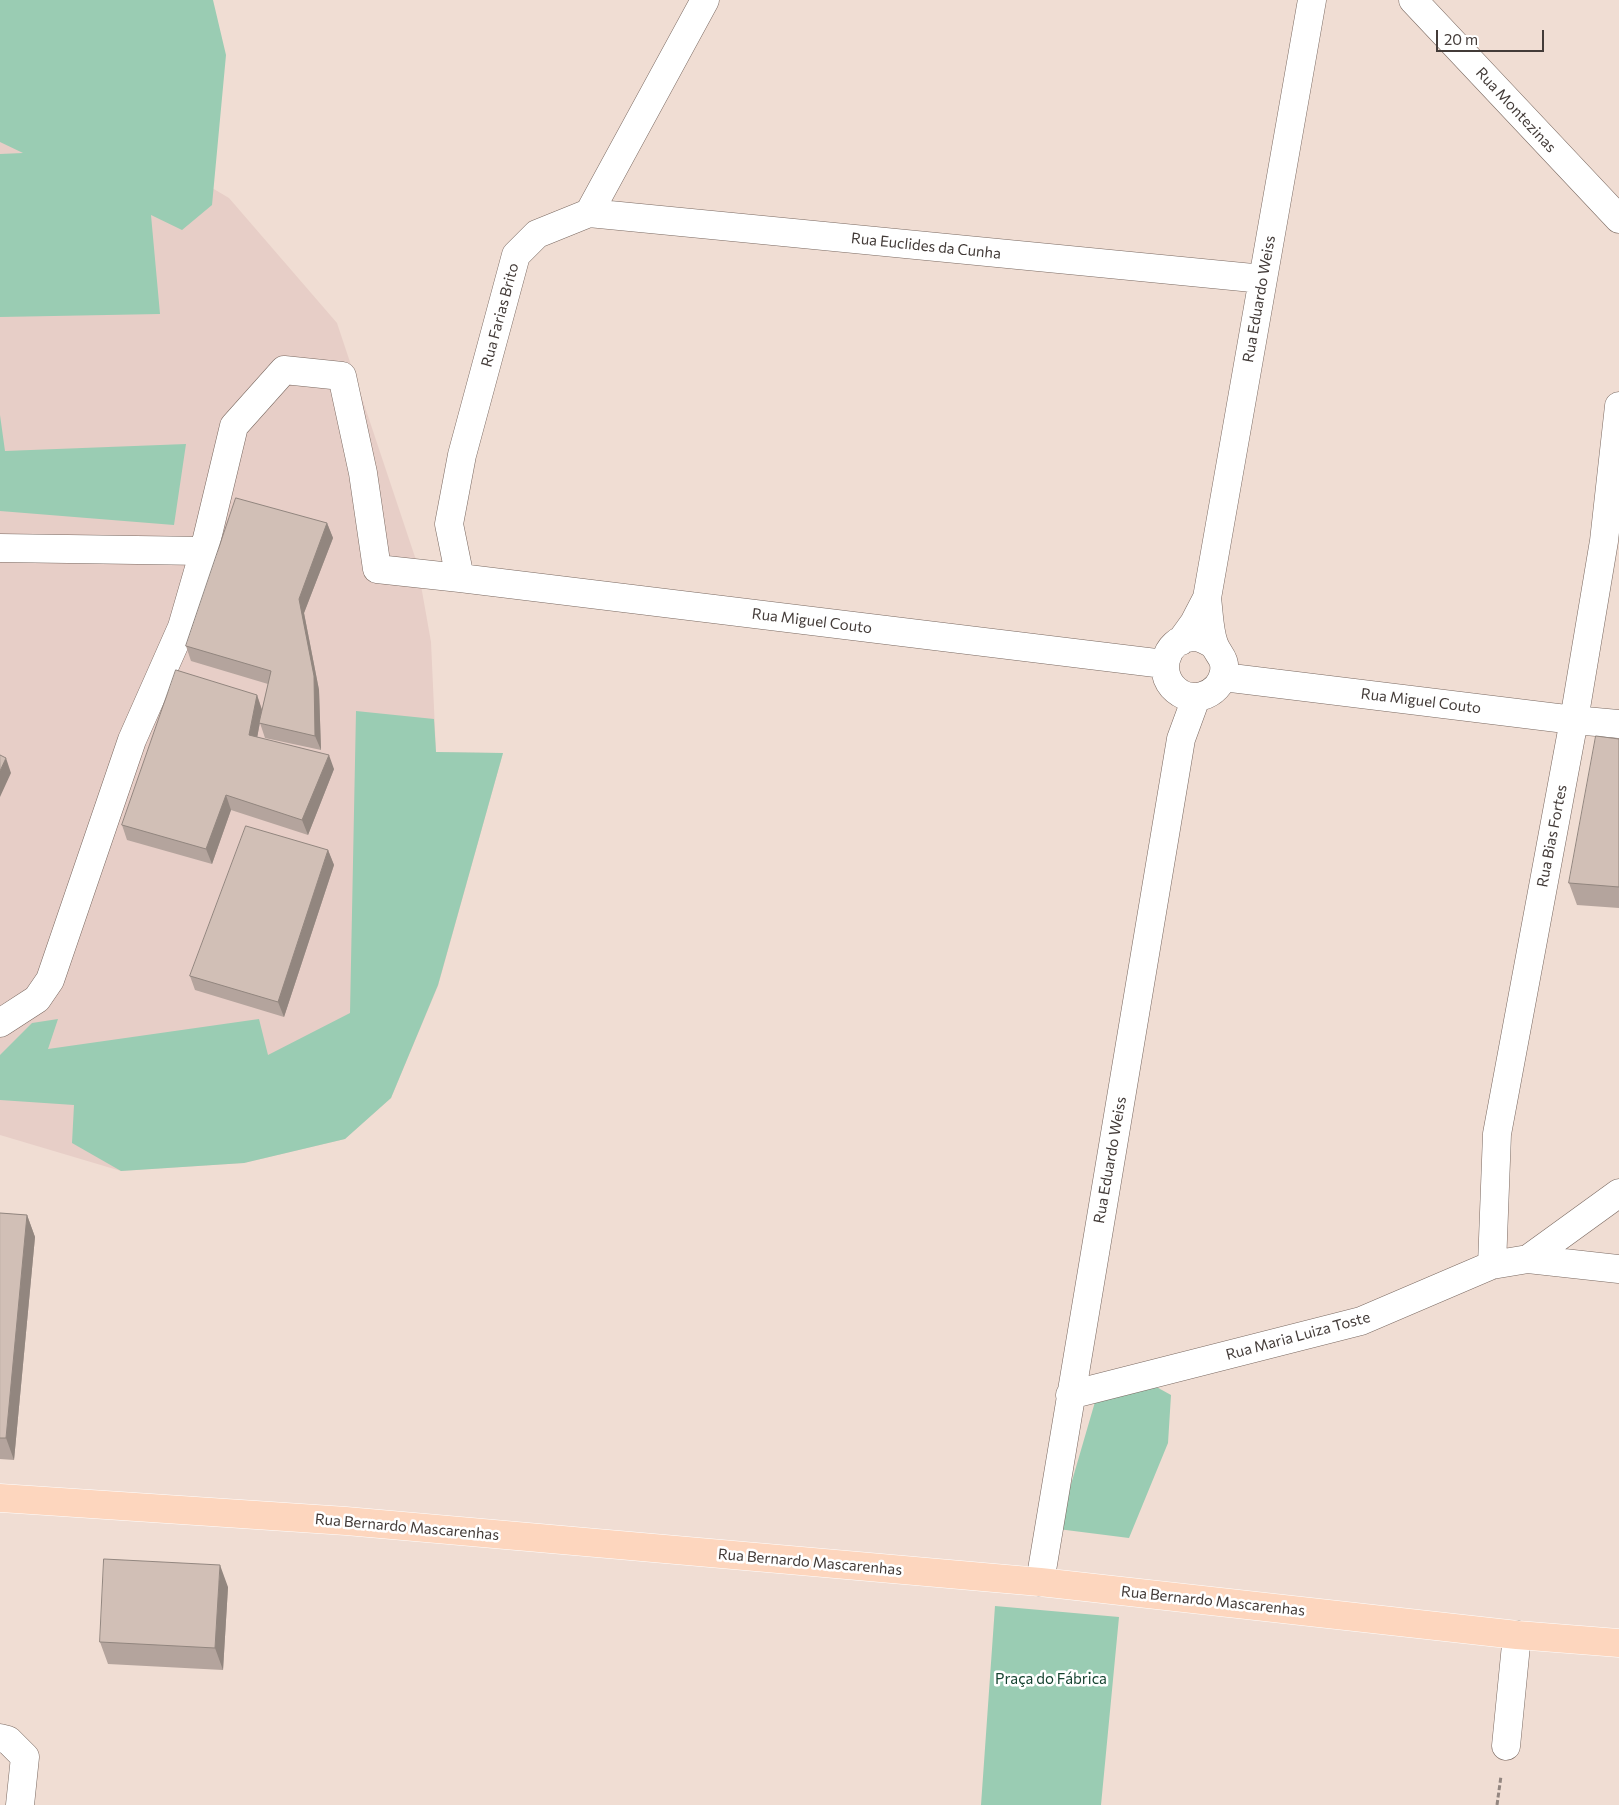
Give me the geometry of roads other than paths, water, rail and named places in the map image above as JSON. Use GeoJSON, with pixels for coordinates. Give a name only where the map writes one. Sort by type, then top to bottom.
{"type":"FeatureCollection","features":[{"type":"Feature","properties":{"kind":"main road","name":"Rua Bernardo Mascarenhas"},"geometry":{"type":"LineString","coordinates":[[0,1498],[346,1521],[1040,1582],[1517,1635],[1619,1643]]}},
{"type":"Feature","properties":{"kind":"street"},"geometry":{"type":"LineString","coordinates":[[589,213],[705,0]]}},
{"type":"Feature","properties":{"kind":"street","name":"Rua Eduardo Weiss"},"geometry":{"type":"LineString","coordinates":[[1181,641],[1194,623],[1207,598],[1312,0]]}},
{"type":"Feature","properties":{"kind":"street","name":"Rua Montezinas"},"geometry":{"type":"LineString","coordinates":[[1413,0],[1619,219]]}},
{"type":"Feature","properties":{"kind":"street","name":"Rua Euclides da Cunha"},"geometry":{"type":"LineString","coordinates":[[589,213],[1263,279]]}},
{"type":"Feature","properties":{"kind":"street","name":"Rua Farias Brito"},"geometry":{"type":"LineString","coordinates":[[460,578],[449,524],[462,455],[516,255],[537,234],[589,213]]}},
{"type":"Feature","properties":{"kind":"street","name":"Rua Miguel Couto"},"geometry":{"type":"LineString","coordinates":[[204,551],[234,426],[284,370],[342,376],[364,473],[377,569],[1164,664]]}},
{"type":"Feature","properties":{"kind":"street","name":"Rua Bias Fortes"},"geometry":{"type":"LineString","coordinates":[[1492,1265],[1497,1134],[1574,720],[1604,541],[1619,406]]}},
{"type":"Feature","properties":{"kind":"street"},"geometry":{"type":"LineString","coordinates":[[0,548],[204,551],[182,627],[132,740],[50,980],[37,999],[0,1023]]}},
{"type":"Feature","properties":{"kind":"street","name":"Rua Eduardo Weiss"},"geometry":{"type":"LineString","coordinates":[[1207,598],[1214,645]]}},
{"type":"Feature","properties":{"kind":"street"},"geometry":{"type":"LineString","coordinates":[[1193,637],[1204,639],[1214,645],[1222,654],[1225,666],[1223,677],[1217,687],[1208,695],[1186,694],[1168,683],[1164,664],[1173,646],[1181,641],[1193,637]]}},
{"type":"Feature","properties":{"kind":"street","name":"Rua Miguel Couto"},"geometry":{"type":"LineString","coordinates":[[1223,677],[1619,724]]}},
{"type":"Feature","properties":{"kind":"street","name":"Rua Eduardo Weiss"},"geometry":{"type":"LineString","coordinates":[[1040,1582],[1181,739],[1186,694]]}},
{"type":"Feature","properties":{"kind":"street","name":"Rua Maria Luiza Toste"},"geometry":{"type":"LineString","coordinates":[[1070,1395],[1361,1321],[1492,1265],[1528,1259],[1619,1193]]}},
{"type":"Feature","properties":{"kind":"street"},"geometry":{"type":"LineString","coordinates":[[1528,1259],[1619,1269]]}},
{"type":"Feature","properties":{"kind":"street"},"geometry":{"type":"LineString","coordinates":[[1506,1746],[1517,1635]]}},
{"type":"Feature","properties":{"kind":"street"},"geometry":{"type":"LineString","coordinates":[[0,1738],[8,1740],[25,1757],[20,1805]]}},
{"type":"Feature","properties":{"kind":"park label","name":"Praça do Fábrica"},"geometry":{"type":"Point","coordinates":[1051,1679]}}]}
